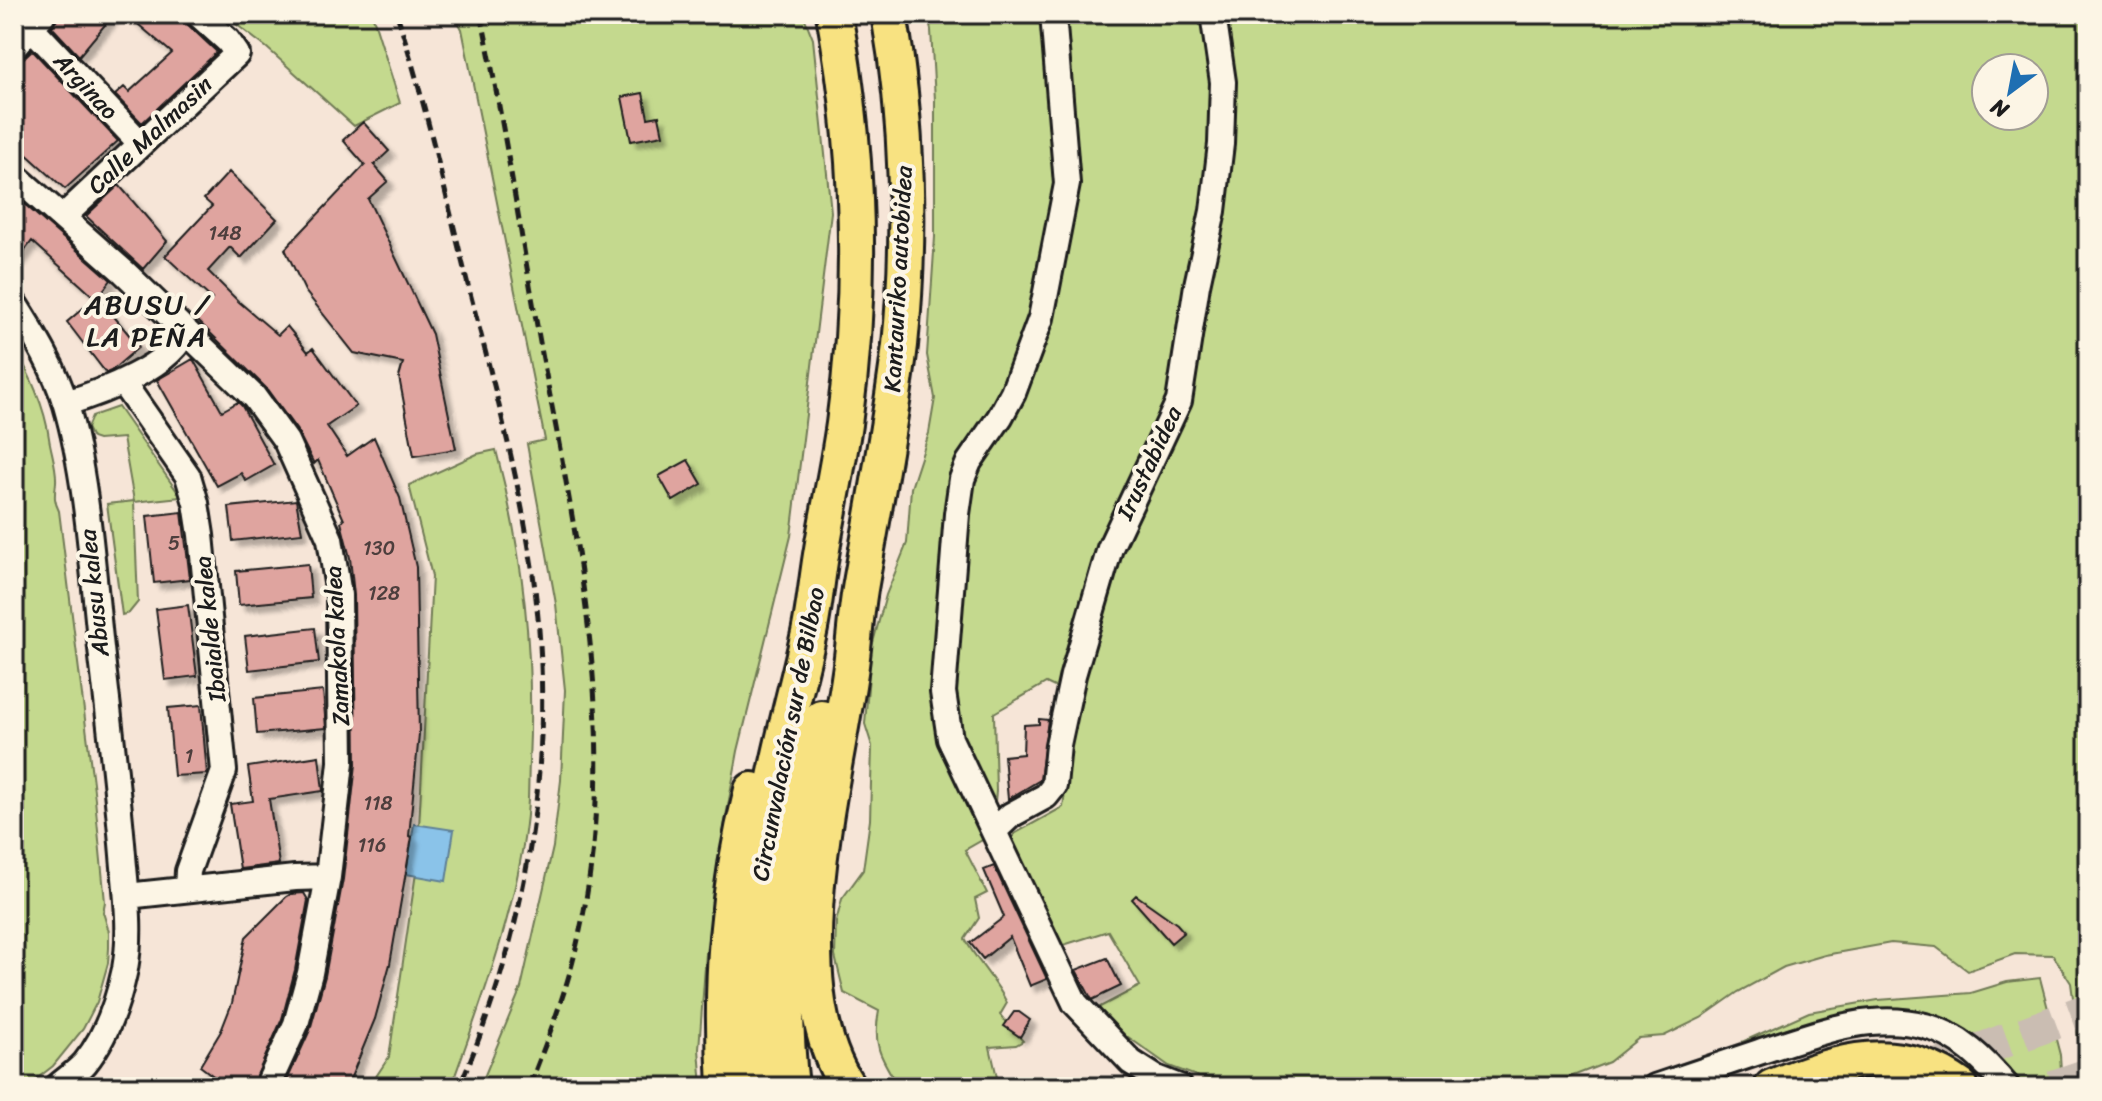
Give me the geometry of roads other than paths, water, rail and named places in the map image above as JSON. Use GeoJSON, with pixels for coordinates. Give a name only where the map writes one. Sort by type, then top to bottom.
{"type":"FeatureCollection","features":[{"type":"Feature","properties":{"kind":"highway","name":"Kantauriko autobidea"},"geometry":{"type":"LineString","coordinates":[[817,573],[844,423],[855,269],[853,159],[846,82],[834,14]]}},
{"type":"Feature","properties":{"kind":"highway","name":"Kantauriko autobidea"},"geometry":{"type":"LineString","coordinates":[[860,591],[890,419],[902,312],[905,161],[897,59],[889,14]]}},
{"type":"Feature","properties":{"kind":"highway"},"geometry":{"type":"LineString","coordinates":[[726,1087],[723,1033],[725,940],[736,852],[797,626],[817,573]]}},
{"type":"Feature","properties":{"kind":"highway","name":"Circunvalación sur de Bilbao"},"geometry":{"type":"LineString","coordinates":[[759,1087],[754,978],[760,868],[772,794],[810,630],[817,573]]}},
{"type":"Feature","properties":{"kind":"highway"},"geometry":{"type":"LineString","coordinates":[[791,1087],[785,991],[793,858],[830,683],[860,591]]}},
{"type":"Feature","properties":{"kind":"highway"},"geometry":{"type":"LineString","coordinates":[[848,1087],[831,1055],[823,1030],[814,947],[825,827],[850,677],[860,591]]}},
{"type":"Feature","properties":{"kind":"highway"},"geometry":{"type":"LineString","coordinates":[[1772,1087],[1826,1068],[1871,1058],[1892,1058],[1931,1069],[1961,1087]]}},
{"type":"Feature","properties":{"kind":"street","name":"Calle Malmasin"},"geometry":{"type":"LineString","coordinates":[[63,217],[237,54],[228,41],[198,14]]}},
{"type":"Feature","properties":{"kind":"street"},"geometry":{"type":"LineString","coordinates":[[1053,14],[1067,184],[1041,318],[1013,393],[969,462],[962,479],[943,692],[950,739],[1075,1003],[1131,1062],[1156,1078],[1179,1087]]}},
{"type":"Feature","properties":{"kind":"street","name":"Irustabidea"},"geometry":{"type":"LineString","coordinates":[[995,830],[1011,815],[1046,796],[1054,786],[1058,745],[1073,675],[1110,548],[1179,401],[1197,285],[1213,211],[1221,144],[1223,82],[1213,14]]}},
{"type":"Feature","properties":{"kind":"street"},"geometry":{"type":"LineString","coordinates":[[14,47],[37,21]]}},
{"type":"Feature","properties":{"kind":"street","name":"Arginao"},"geometry":{"type":"LineString","coordinates":[[37,21],[141,144]]}},
{"type":"Feature","properties":{"kind":"street","name":"Zamakola kalea"},"geometry":{"type":"LineString","coordinates":[[14,175],[63,217],[254,397],[286,441],[330,539],[339,595],[341,762],[328,877],[310,973],[296,1024],[267,1087]]}},
{"type":"Feature","properties":{"kind":"street","name":"Abusu kalea"},"geometry":{"type":"LineString","coordinates":[[14,303],[40,343],[66,403],[80,474],[119,797],[127,896],[125,967],[116,1005],[105,1031],[84,1064],[57,1087]]}},
{"type":"Feature","properties":{"kind":"street"},"geometry":{"type":"LineString","coordinates":[[66,403],[123,383],[181,341],[185,330]]}},
{"type":"Feature","properties":{"kind":"street","name":"Ibaialde kalea"},"geometry":{"type":"LineString","coordinates":[[123,383],[188,476],[201,535],[224,771],[188,871],[187,889]]}},
{"type":"Feature","properties":{"kind":"street"},"geometry":{"type":"LineString","coordinates":[[127,896],[328,877]]}},
{"type":"Feature","properties":{"kind":"street"},"geometry":{"type":"LineString","coordinates":[[1655,1087],[1827,1030],[1866,1022],[1894,1021],[1928,1026],[1956,1039],[1983,1060],[2007,1087]]}},
{"type":"Feature","properties":{"kind":"water"},"geometry":{"type":"Polygon","coordinates":[[[414,824],[454,830],[446,881],[406,874],[414,824]]]}},
{"type":"Feature","properties":{"kind":"tunnel"},"geometry":{"type":"LineString","coordinates":[[1880,1087],[2088,1010]]}},
{"type":"Feature","properties":{"kind":"tunnel"},"geometry":{"type":"LineString","coordinates":[[2053,1087],[2088,1075]]}},
{"type":"Feature","properties":{"kind":"railway"},"geometry":{"type":"LineString","coordinates":[[397,14],[426,116],[512,462],[532,567],[539,633],[542,700],[539,766],[521,898],[484,1025],[459,1087]]}},
{"type":"Feature","properties":{"kind":"railway"},"geometry":{"type":"LineString","coordinates":[[481,14],[582,577],[596,724],[596,797],[590,871],[577,944],[562,999],[529,1087]]}},
{"type":"Feature","properties":{"kind":"district","name":"ABUSU / LA PEÑA"},"geometry":{"type":"Point","coordinates":[147,320]}}]}
